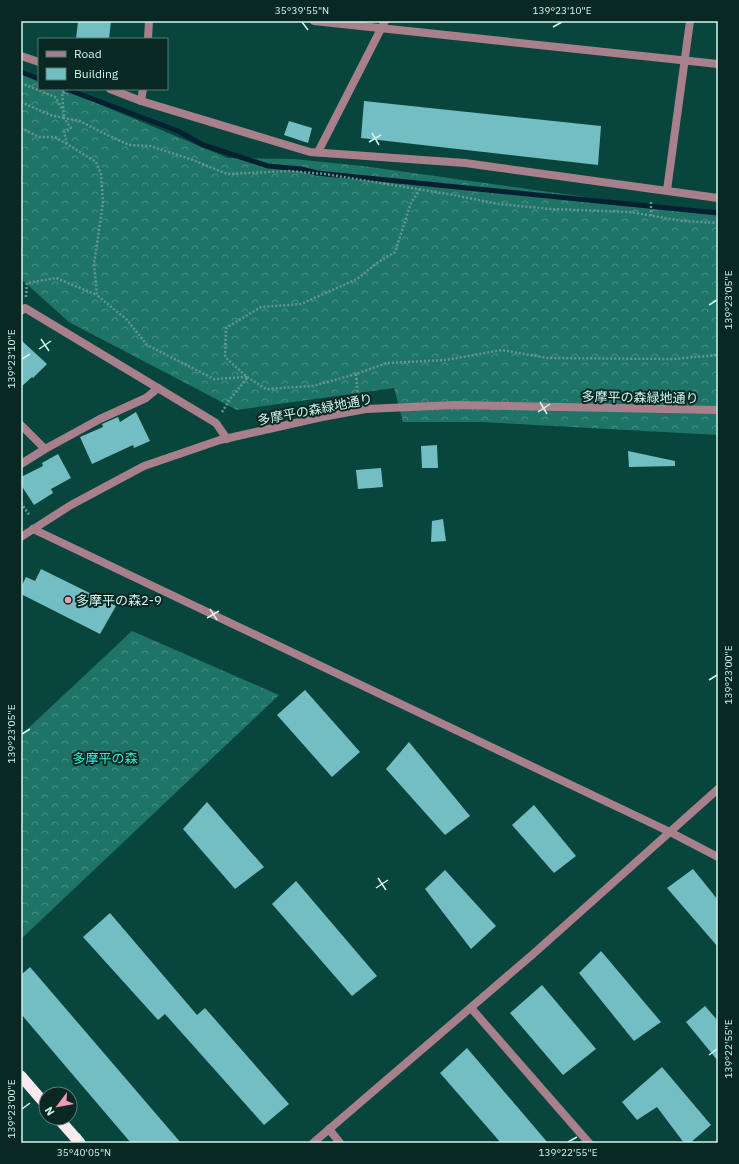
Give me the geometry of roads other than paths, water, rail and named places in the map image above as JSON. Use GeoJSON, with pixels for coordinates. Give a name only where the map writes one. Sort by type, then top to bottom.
{"type":"FeatureCollection","features":[{"type":"Feature","properties":{"kind":"highway"},"geometry":{"type":"LineString","coordinates":[[21,1076],[38,1095]]}},
{"type":"Feature","properties":{"kind":"highway"},"geometry":{"type":"LineString","coordinates":[[65,1126],[80,1143]]}},
{"type":"Feature","properties":{"kind":"street"},"geometry":{"type":"LineString","coordinates":[[148,38],[149,21]]}},
{"type":"Feature","properties":{"kind":"street"},"geometry":{"type":"LineString","coordinates":[[314,21],[383,25],[718,64]]}},
{"type":"Feature","properties":{"kind":"street"},"geometry":{"type":"LineString","coordinates":[[667,190],[690,21]]}},
{"type":"Feature","properties":{"kind":"street"},"geometry":{"type":"LineString","coordinates":[[318,152],[383,25]]}},
{"type":"Feature","properties":{"kind":"street"},"geometry":{"type":"LineString","coordinates":[[21,56],[38,62]]}},
{"type":"Feature","properties":{"kind":"street"},"geometry":{"type":"LineString","coordinates":[[113,90],[141,101],[310,152],[465,163],[718,198]]}},
{"type":"Feature","properties":{"kind":"street"},"geometry":{"type":"LineString","coordinates":[[141,101],[142,90]]}},
{"type":"Feature","properties":{"kind":"street"},"geometry":{"type":"LineString","coordinates":[[23,310],[216,423],[227,439]]}},
{"type":"Feature","properties":{"kind":"street"},"geometry":{"type":"LineString","coordinates":[[21,464],[100,419],[146,398],[158,388]]}},
{"type":"Feature","properties":{"kind":"street","name":"多摩平の森緑地通り"},"geometry":{"type":"LineString","coordinates":[[21,538],[71,505],[144,466],[227,439],[322,417],[366,409],[455,405],[718,410]]}},
{"type":"Feature","properties":{"kind":"street"},"geometry":{"type":"LineString","coordinates":[[21,425],[45,449]]}},
{"type":"Feature","properties":{"kind":"street"},"geometry":{"type":"LineString","coordinates":[[33,529],[670,832],[718,857]]}},
{"type":"Feature","properties":{"kind":"street"},"geometry":{"type":"LineString","coordinates":[[313,1143],[471,1008],[718,789]]}},
{"type":"Feature","properties":{"kind":"street"},"geometry":{"type":"LineString","coordinates":[[471,1008],[589,1143]]}},
{"type":"Feature","properties":{"kind":"street"},"geometry":{"type":"LineString","coordinates":[[329,1129],[340,1143]]}},
{"type":"Feature","properties":{"kind":"waterway"},"geometry":{"type":"LineString","coordinates":[[21,72],[38,79]]}},
{"type":"Feature","properties":{"kind":"waterway"},"geometry":{"type":"LineString","coordinates":[[69,90],[178,131],[203,145],[268,166],[301,169],[317,173],[718,213]]}},
{"type":"Feature","properties":{"kind":"place","name":"多摩平の森2-9"},"geometry":{"type":"Point","coordinates":[68,600]}},
{"type":"Feature","properties":{"kind":"park label","name":"多摩平の森"},"geometry":{"type":"Point","coordinates":[105,758]}}]}
